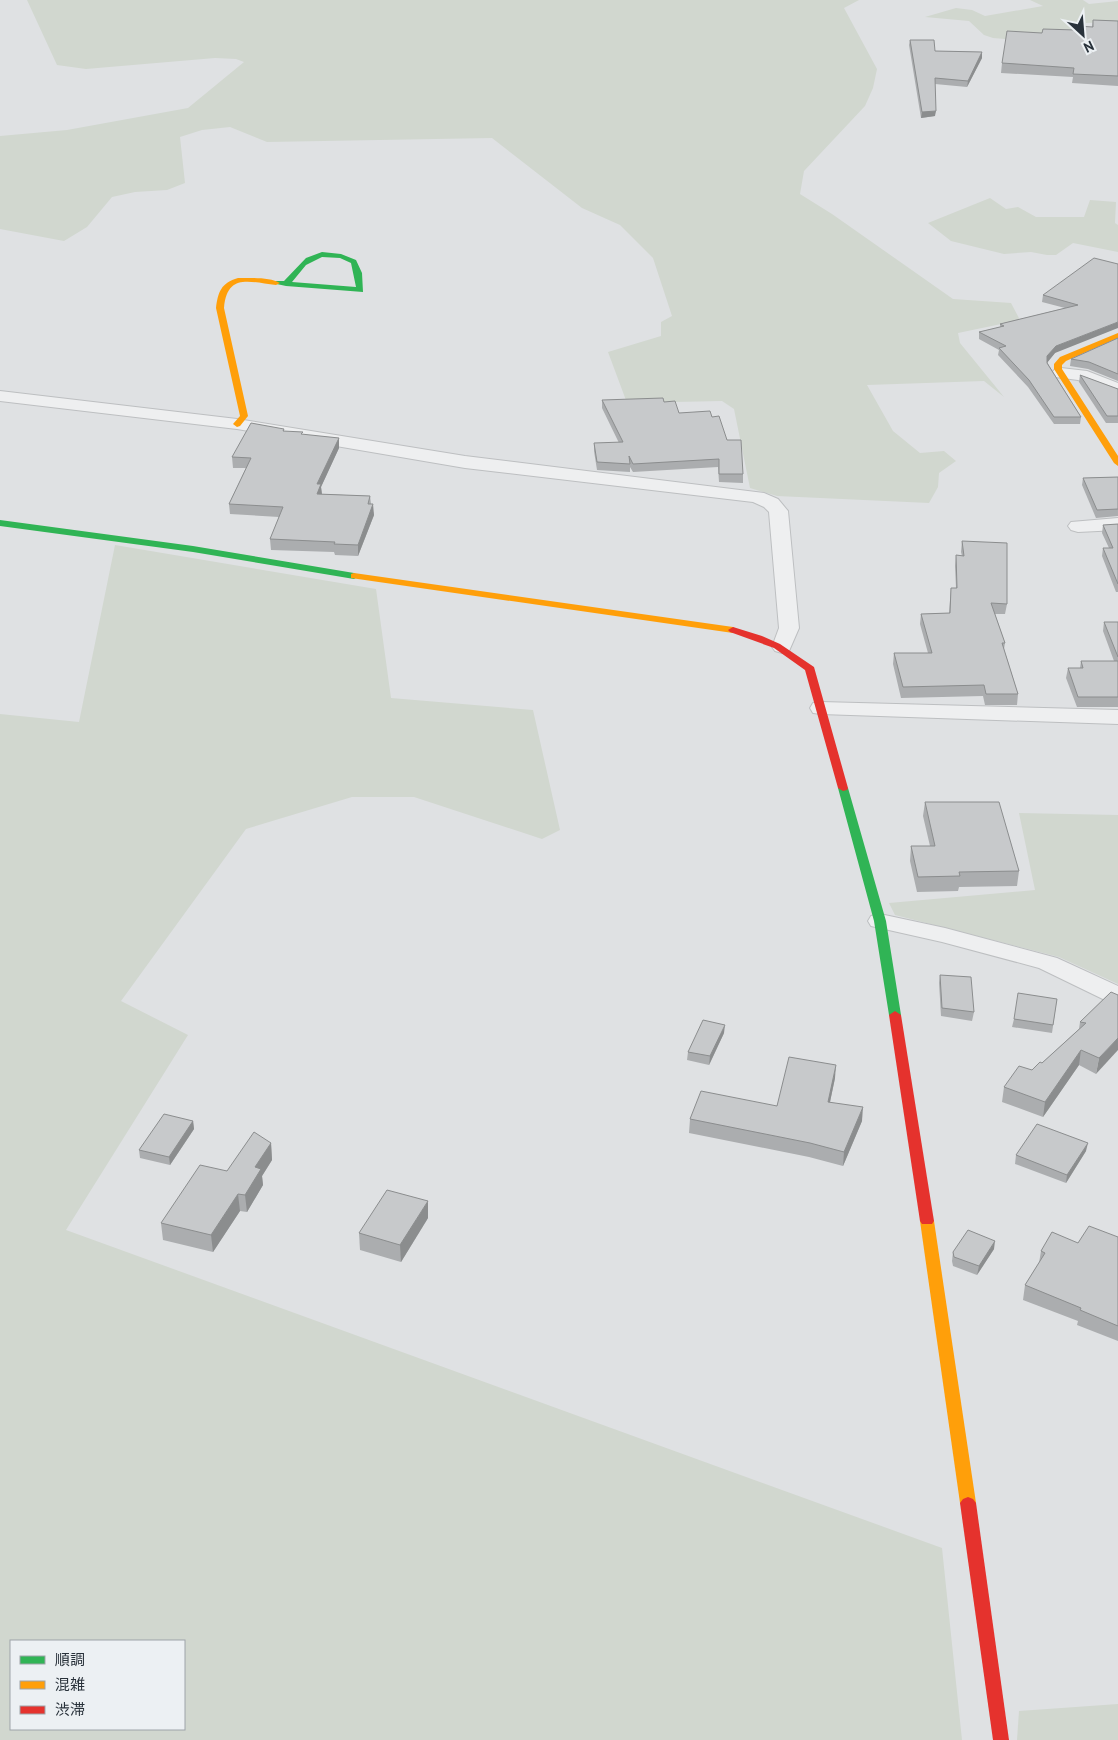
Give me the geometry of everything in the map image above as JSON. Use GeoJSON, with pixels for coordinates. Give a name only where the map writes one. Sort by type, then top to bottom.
{"type":"FeatureCollection","features":[{"type":"Feature","properties":{"kind":"street"},"geometry":{"type":"LineString","coordinates":[[237,424],[244,416],[220,308],[219,294],[222,287],[228,282],[240,280],[355,291],[360,290],[356,264],[352,259],[321,254],[309,257],[286,284]]}},
{"type":"Feature","properties":{"kind":"street"},"geometry":{"type":"LineString","coordinates":[[1118,335],[1063,359],[1058,364],[1061,373],[1118,463]]}},
{"type":"Feature","properties":{"kind":"street"},"geometry":{"type":"LineString","coordinates":[[1061,373],[1081,375],[1118,389]]}},
{"type":"Feature","properties":{"kind":"street"},"geometry":{"type":"LineString","coordinates":[[0,396],[237,424],[465,462],[757,498],[771,503],[778,511],[789,628],[782,647]]}},
{"type":"Feature","properties":{"kind":"street"},"geometry":{"type":"LineString","coordinates":[[0,523],[193,548],[380,580],[738,631],[782,647],[798,657],[810,669],[880,921],[937,1284],[1001,1740]]}},
{"type":"Feature","properties":{"kind":"street"},"geometry":{"type":"LineString","coordinates":[[1078,526],[1118,524]]}},
{"type":"Feature","properties":{"kind":"street"},"geometry":{"type":"LineString","coordinates":[[821,708],[1118,717]]}},
{"type":"Feature","properties":{"kind":"street"},"geometry":{"type":"LineString","coordinates":[[880,921],[944,935],[1048,963],[1118,996]]}},
{"type":"Feature","properties":{"kind":"shaded area"},"geometry":{"type":"Polygon","coordinates":[[[27,0],[859,0],[844,8],[877,69],[873,88],[865,106],[804,171],[800,194],[832,214],[953,299],[1011,303],[1020,320],[958,333],[960,343],[1004,397],[984,381],[867,385],[893,431],[920,453],[944,451],[956,461],[939,473],[938,487],[929,503],[777,496],[750,488],[734,409],[722,401],[627,403],[608,352],[661,336],[661,322],[672,316],[653,258],[620,225],[582,208],[492,138],[267,142],[230,127],[202,130],[180,137],[185,183],[167,190],[135,192],[112,197],[87,227],[64,241],[0,229],[0,136],[67,130],[188,108],[244,62],[236,59],[215,58],[86,69],[57,65],[27,0]]]}},
{"type":"Feature","properties":{"kind":"shaded area"},"geometry":{"type":"Polygon","coordinates":[[[1030,0],[1083,0],[1089,4],[1118,1],[1118,22],[1086,23],[1086,33],[1005,39],[984,35],[969,21],[925,17],[956,8],[972,10],[985,16],[1043,6],[1030,0]]]}},
{"type":"Feature","properties":{"kind":"shaded area"},"geometry":{"type":"Polygon","coordinates":[[[990,198],[1006,209],[1018,207],[1036,217],[1084,217],[1090,200],[1116,202],[1115,223],[1118,225],[1118,252],[1073,243],[1056,255],[1031,252],[1004,254],[951,241],[928,223],[990,198]]]}},
{"type":"Feature","properties":{"kind":"shaded area"},"geometry":{"type":"Polygon","coordinates":[[[115,545],[376,589],[391,698],[533,710],[560,830],[542,839],[414,797],[352,797],[246,829],[121,1001],[188,1035],[66,1230],[942,1548],[962,1740],[0,1740],[0,714],[79,722],[115,545]]]}},
{"type":"Feature","properties":{"kind":"shaded area"},"geometry":{"type":"Polygon","coordinates":[[[1019,813],[1118,815],[1118,984],[1059,957],[895,915],[889,903],[1035,890],[1019,813]]]}},
{"type":"Feature","properties":{"kind":"shaded area"},"geometry":{"type":"Polygon","coordinates":[[[1118,1704],[1118,1740],[1017,1740],[1019,1711],[1118,1704]]]}},
{"type":"Feature","properties":{"kind":"building"},"geometry":{"type":"Polygon","coordinates":[[[1093,20],[1118,21],[1118,76],[1073,74],[1074,68],[1002,63],[1007,31],[1042,33],[1043,29],[1076,30],[1077,26],[1093,27],[1093,20]]]}},
{"type":"Feature","properties":{"kind":"building"},"geometry":{"type":"Polygon","coordinates":[[[910,40],[934,40],[935,51],[982,52],[968,81],[935,78],[936,111],[922,112],[910,40]]]}},
{"type":"Feature","properties":{"kind":"building"},"geometry":{"type":"Polygon","coordinates":[[[1094,258],[1118,264],[1118,322],[1056,346],[1047,356],[1047,363],[1081,417],[1054,417],[1029,380],[999,348],[1006,346],[979,332],[1004,326],[1000,324],[1078,305],[1043,295],[1094,258]]]}},
{"type":"Feature","properties":{"kind":"building"},"geometry":{"type":"Polygon","coordinates":[[[1118,338],[1118,374],[1089,362],[1071,359],[1118,338]]]}},
{"type":"Feature","properties":{"kind":"building"},"geometry":{"type":"Polygon","coordinates":[[[1080,375],[1118,389],[1118,416],[1107,416],[1080,375]]]}},
{"type":"Feature","properties":{"kind":"building"},"geometry":{"type":"Polygon","coordinates":[[[663,398],[664,402],[675,401],[679,413],[710,411],[712,417],[719,416],[727,440],[741,440],[743,474],[719,474],[719,459],[633,464],[629,456],[630,464],[597,462],[594,443],[623,442],[602,400],[663,398]]]}},
{"type":"Feature","properties":{"kind":"building"},"geometry":{"type":"Polygon","coordinates":[[[251,423],[284,429],[283,431],[339,438],[317,484],[321,484],[317,494],[370,496],[368,504],[373,504],[358,545],[270,539],[283,507],[229,504],[251,458],[232,457],[251,423]]]}},
{"type":"Feature","properties":{"kind":"building"},"geometry":{"type":"Polygon","coordinates":[[[1118,477],[1118,509],[1097,510],[1083,478],[1118,477]]]}},
{"type":"Feature","properties":{"kind":"building"},"geometry":{"type":"Polygon","coordinates":[[[1118,524],[1118,584],[1103,548],[1113,548],[1103,525],[1118,524]]]}},
{"type":"Feature","properties":{"kind":"building"},"geometry":{"type":"Polygon","coordinates":[[[962,541],[1007,543],[1007,604],[991,603],[1005,643],[1002,643],[1018,694],[986,694],[984,685],[903,687],[894,653],[932,653],[921,614],[950,613],[951,588],[957,588],[956,555],[964,556],[962,541]]]}},
{"type":"Feature","properties":{"kind":"building"},"geometry":{"type":"Polygon","coordinates":[[[1104,622],[1118,622],[1118,657],[1104,622]]]}},
{"type":"Feature","properties":{"kind":"building"},"geometry":{"type":"Polygon","coordinates":[[[1081,661],[1118,661],[1118,697],[1078,697],[1068,668],[1083,668],[1081,661]]]}},
{"type":"Feature","properties":{"kind":"building"},"geometry":{"type":"Polygon","coordinates":[[[925,802],[999,802],[1019,871],[959,872],[960,876],[918,877],[911,846],[935,846],[925,802]]]}},
{"type":"Feature","properties":{"kind":"building"},"geometry":{"type":"Polygon","coordinates":[[[940,975],[971,977],[974,1012],[942,1008],[940,975]]]}},
{"type":"Feature","properties":{"kind":"building"},"geometry":{"type":"Polygon","coordinates":[[[1111,992],[1118,995],[1118,1038],[1099,1058],[1081,1050],[1045,1102],[1004,1087],[1019,1066],[1032,1070],[1040,1062],[1042,1063],[1086,1023],[1080,1022],[1111,992]]]}},
{"type":"Feature","properties":{"kind":"building"},"geometry":{"type":"Polygon","coordinates":[[[1018,993],[1057,999],[1053,1025],[1014,1019],[1018,993]]]}},
{"type":"Feature","properties":{"kind":"building"},"geometry":{"type":"Polygon","coordinates":[[[703,1020],[725,1025],[710,1056],[688,1052],[703,1020]]]}},
{"type":"Feature","properties":{"kind":"building"},"geometry":{"type":"Polygon","coordinates":[[[789,1057],[836,1065],[828,1102],[863,1107],[844,1152],[810,1143],[690,1119],[701,1091],[777,1106],[789,1057]]]}},
{"type":"Feature","properties":{"kind":"building"},"geometry":{"type":"Polygon","coordinates":[[[164,1114],[193,1121],[169,1157],[139,1150],[164,1114]]]}},
{"type":"Feature","properties":{"kind":"building"},"geometry":{"type":"Polygon","coordinates":[[[1037,1124],[1088,1143],[1067,1175],[1016,1155],[1037,1124]]]}},
{"type":"Feature","properties":{"kind":"building"},"geometry":{"type":"Polygon","coordinates":[[[254,1132],[271,1143],[255,1167],[261,1169],[245,1195],[238,1194],[211,1235],[161,1223],[200,1165],[227,1171],[254,1132]]]}},
{"type":"Feature","properties":{"kind":"building"},"geometry":{"type":"Polygon","coordinates":[[[387,1190],[428,1201],[400,1245],[359,1233],[387,1190]]]}},
{"type":"Feature","properties":{"kind":"building"},"geometry":{"type":"Polygon","coordinates":[[[1089,1226],[1118,1237],[1118,1326],[1080,1310],[1081,1308],[1025,1285],[1045,1253],[1041,1251],[1052,1232],[1078,1243],[1089,1226]]]}},
{"type":"Feature","properties":{"kind":"building"},"geometry":{"type":"Polygon","coordinates":[[[968,1230],[995,1241],[979,1266],[954,1257],[953,1252],[968,1230]]]}},
{"type":"Feature","properties":{"kind":"traffic: fast"},"geometry":{"type":"LineString","coordinates":[[276,283],[360,290],[359,276],[354,261],[331,254],[322,254],[309,259],[298,269],[292,276],[286,284]]}},
{"type":"Feature","properties":{"kind":"traffic: fast"},"geometry":{"type":"LineString","coordinates":[[0,523],[193,549],[354,576]]}},
{"type":"Feature","properties":{"kind":"traffic: fast"},"geometry":{"type":"LineString","coordinates":[[843,788],[880,921],[895,1015]]}},
{"type":"Feature","properties":{"kind":"traffic: slow"},"geometry":{"type":"LineString","coordinates":[[237,424],[244,416],[220,308],[221,296],[230,283],[238,281],[276,283]]}},
{"type":"Feature","properties":{"kind":"traffic: slow"},"geometry":{"type":"LineString","coordinates":[[1118,335],[1063,359],[1058,364],[1058,369],[1118,463]]}},
{"type":"Feature","properties":{"kind":"traffic: slow"},"geometry":{"type":"LineString","coordinates":[[354,576],[733,630]]}},
{"type":"Feature","properties":{"kind":"traffic: slow"},"geometry":{"type":"LineString","coordinates":[[927,1221],[968,1503]]}},
{"type":"Feature","properties":{"kind":"traffic: jam"},"geometry":{"type":"LineString","coordinates":[[733,630],[777,646],[810,669],[843,788]]}},
{"type":"Feature","properties":{"kind":"traffic: jam"},"geometry":{"type":"LineString","coordinates":[[895,1015],[927,1221]]}},
{"type":"Feature","properties":{"kind":"traffic: jam"},"geometry":{"type":"LineString","coordinates":[[968,1503],[1001,1740]]}}]}
